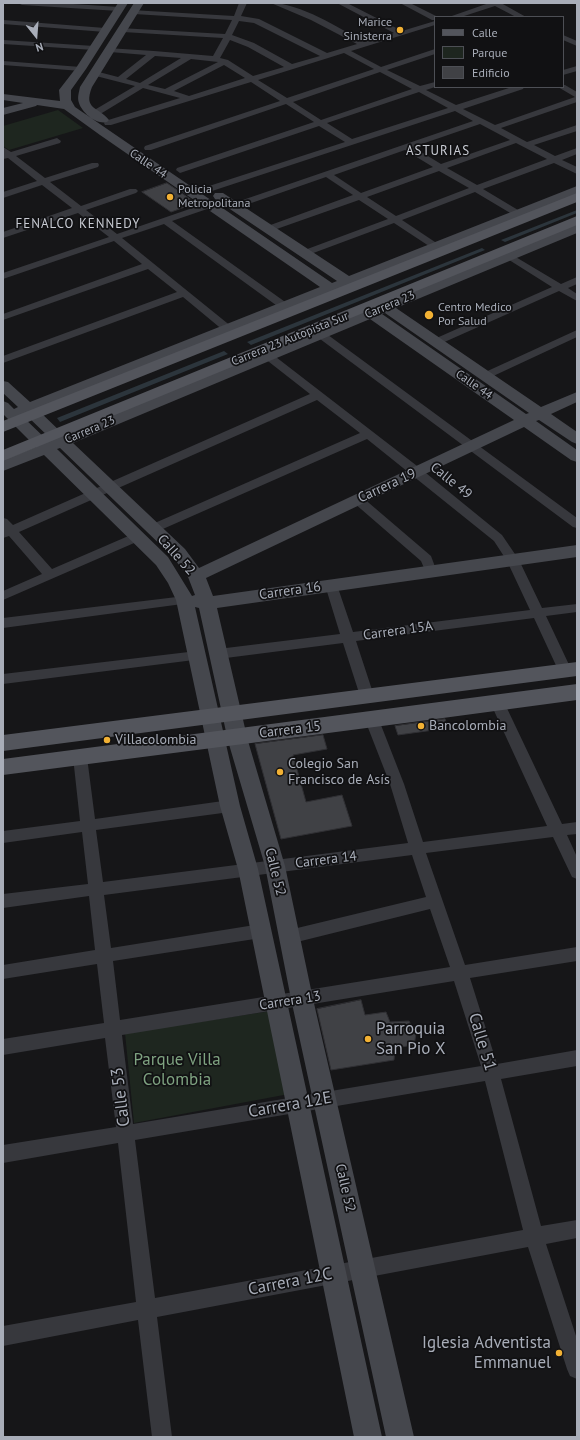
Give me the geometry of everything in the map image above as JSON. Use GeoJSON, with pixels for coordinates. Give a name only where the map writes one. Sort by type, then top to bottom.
{"type":"FeatureCollection","features":[{"type":"Feature","properties":{"kind":"main road","name":"Carrera 23 Autopista Sur"},"geometry":{"type":"LineString","coordinates":[[14,416],[235,331],[394,265],[434,250],[458,244],[521,215],[577,197]]}},
{"type":"Feature","properties":{"kind":"main road","name":"Carrera 23 Autopista Sur"},"geometry":{"type":"LineString","coordinates":[[3,456],[50,442],[419,289],[483,260],[554,234],[577,220]]}},
{"type":"Feature","properties":{"kind":"main road"},"geometry":{"type":"LineString","coordinates":[[458,244],[477,241],[489,245],[493,248],[493,253],[483,260]]}},
{"type":"Feature","properties":{"kind":"main road"},"geometry":{"type":"LineString","coordinates":[[394,265],[434,250]]}},
{"type":"Feature","properties":{"kind":"main road"},"geometry":{"type":"LineString","coordinates":[[235,331],[231,343],[234,348],[247,352],[266,352]]}},
{"type":"Feature","properties":{"kind":"main road","name":"Carrera 15"},"geometry":{"type":"LineString","coordinates":[[3,743],[571,670]]}},
{"type":"Feature","properties":{"kind":"main road","name":"Carrera 15"},"geometry":{"type":"LineString","coordinates":[[3,767],[372,720],[577,692]]}},
{"type":"Feature","properties":{"kind":"street"},"geometry":{"type":"LineString","coordinates":[[22,3],[115,16],[237,18],[262,23],[326,56]]}},
{"type":"Feature","properties":{"kind":"street"},"geometry":{"type":"LineString","coordinates":[[216,59],[243,3]]}},
{"type":"Feature","properties":{"kind":"street"},"geometry":{"type":"LineString","coordinates":[[275,3],[314,18],[364,45]]}},
{"type":"Feature","properties":{"kind":"street"},"geometry":{"type":"LineString","coordinates":[[341,3],[400,33]]}},
{"type":"Feature","properties":{"kind":"street"},"geometry":{"type":"LineString","coordinates":[[404,3],[434,18]]}},
{"type":"Feature","properties":{"kind":"street"},"geometry":{"type":"LineString","coordinates":[[456,16],[495,3],[520,16]]}},
{"type":"Feature","properties":{"kind":"street"},"geometry":{"type":"LineString","coordinates":[[351,8],[361,4]]}},
{"type":"Feature","properties":{"kind":"street"},"geometry":{"type":"LineString","coordinates":[[3,22],[115,16]]}},
{"type":"Feature","properties":{"kind":"street"},"geometry":{"type":"LineString","coordinates":[[3,120],[64,99],[81,69],[115,16]]}},
{"type":"Feature","properties":{"kind":"street"},"geometry":{"type":"LineString","coordinates":[[131,17],[228,36],[251,45],[290,67]]}},
{"type":"Feature","properties":{"kind":"street","name":"Calle 44"},"geometry":{"type":"LineString","coordinates":[[131,17],[86,87],[82,97],[85,106],[110,128],[210,205],[330,288]]}},
{"type":"Feature","properties":{"kind":"street"},"geometry":{"type":"LineString","coordinates":[[110,128],[189,98],[434,23]]}},
{"type":"Feature","properties":{"kind":"street"},"geometry":{"type":"LineString","coordinates":[[568,39],[577,44]]}},
{"type":"Feature","properties":{"kind":"street"},"geometry":{"type":"LineString","coordinates":[[3,42],[94,48]]}},
{"type":"Feature","properties":{"kind":"street"},"geometry":{"type":"LineString","coordinates":[[110,50],[190,56],[216,59],[225,62],[351,142]]}},
{"type":"Feature","properties":{"kind":"street"},"geometry":{"type":"LineString","coordinates":[[345,51],[577,171]]}},
{"type":"Feature","properties":{"kind":"street"},"geometry":{"type":"LineString","coordinates":[[148,148],[434,51]]}},
{"type":"Feature","properties":{"kind":"street"},"geometry":{"type":"LineString","coordinates":[[119,80],[154,53]]}},
{"type":"Feature","properties":{"kind":"street"},"geometry":{"type":"LineString","coordinates":[[94,114],[190,56]]}},
{"type":"Feature","properties":{"kind":"street"},"geometry":{"type":"LineString","coordinates":[[166,92],[225,62]]}},
{"type":"Feature","properties":{"kind":"street"},"geometry":{"type":"LineString","coordinates":[[3,63],[81,69]]}},
{"type":"Feature","properties":{"kind":"street"},"geometry":{"type":"LineString","coordinates":[[564,73],[577,68]]}},
{"type":"Feature","properties":{"kind":"street"},"geometry":{"type":"LineString","coordinates":[[95,73],[189,98]]}},
{"type":"Feature","properties":{"kind":"street"},"geometry":{"type":"LineString","coordinates":[[564,80],[577,87]]}},
{"type":"Feature","properties":{"kind":"street"},"geometry":{"type":"LineString","coordinates":[[180,170],[434,84]]}},
{"type":"Feature","properties":{"kind":"street"},"geometry":{"type":"LineString","coordinates":[[209,189],[517,88]]}},
{"type":"Feature","properties":{"kind":"street"},"geometry":{"type":"LineString","coordinates":[[564,88],[577,95]]}},
{"type":"Feature","properties":{"kind":"street"},"geometry":{"type":"LineString","coordinates":[[51,89],[64,99]]}},
{"type":"Feature","properties":{"kind":"street"},"geometry":{"type":"LineString","coordinates":[[3,97],[40,101],[64,99]]}},
{"type":"Feature","properties":{"kind":"street","name":"Calle 44"},"geometry":{"type":"LineString","coordinates":[[64,99],[110,128],[148,148],[347,281]]}},
{"type":"Feature","properties":{"kind":"street"},"geometry":{"type":"LineString","coordinates":[[494,128],[577,99]]}},
{"type":"Feature","properties":{"kind":"street"},"geometry":{"type":"LineString","coordinates":[[3,112],[40,101]]}},
{"type":"Feature","properties":{"kind":"street"},"geometry":{"type":"LineString","coordinates":[[234,206],[480,121]]}},
{"type":"Feature","properties":{"kind":"street"},"geometry":{"type":"LineString","coordinates":[[526,145],[577,128]]}},
{"type":"Feature","properties":{"kind":"street"},"geometry":{"type":"LineString","coordinates":[[5,154],[57,140]]}},
{"type":"Feature","properties":{"kind":"street"},"geometry":{"type":"LineString","coordinates":[[268,229],[516,140]]}},
{"type":"Feature","properties":{"kind":"street"},"geometry":{"type":"LineString","coordinates":[[342,145],[359,163]]}},
{"type":"Feature","properties":{"kind":"street"},"geometry":{"type":"LineString","coordinates":[[406,147],[521,215]]}},
{"type":"Feature","properties":{"kind":"street"},"geometry":{"type":"LineString","coordinates":[[305,253],[577,151]]}},
{"type":"Feature","properties":{"kind":"street"},"geometry":{"type":"LineString","coordinates":[[5,154],[44,182],[184,293],[235,331]]}},
{"type":"Feature","properties":{"kind":"street"},"geometry":{"type":"LineString","coordinates":[[3,195],[95,165]]}},
{"type":"Feature","properties":{"kind":"street"},"geometry":{"type":"LineString","coordinates":[[327,174],[395,220],[434,250],[521,215],[577,190]]}},
{"type":"Feature","properties":{"kind":"street"},"geometry":{"type":"LineString","coordinates":[[3,235],[133,191]]}},
{"type":"Feature","properties":{"kind":"street"},"geometry":{"type":"LineString","coordinates":[[3,276],[210,205]]}},
{"type":"Feature","properties":{"kind":"street"},"geometry":{"type":"LineString","coordinates":[[165,220],[290,307],[347,281],[394,265]]}},
{"type":"Feature","properties":{"kind":"street","name":"Carrera 23"},"geometry":{"type":"LineString","coordinates":[[266,352],[320,334],[337,323],[386,307],[419,289],[509,256],[554,234],[577,228]]}},
{"type":"Feature","properties":{"kind":"street"},"geometry":{"type":"LineString","coordinates":[[276,251],[293,245]]}},
{"type":"Feature","properties":{"kind":"street"},"geometry":{"type":"LineString","coordinates":[[509,256],[577,298]]}},
{"type":"Feature","properties":{"kind":"street"},"geometry":{"type":"LineString","coordinates":[[3,317],[149,265]]}},
{"type":"Feature","properties":{"kind":"street"},"geometry":{"type":"LineString","coordinates":[[436,342],[577,280]]}},
{"type":"Feature","properties":{"kind":"street"},"geometry":{"type":"LineString","coordinates":[[3,360],[184,293]]}},
{"type":"Feature","properties":{"kind":"street","name":"Calle 44"},"geometry":{"type":"LineString","coordinates":[[386,307],[485,376],[577,457]]}},
{"type":"Feature","properties":{"kind":"street","name":"Calle 44"},"geometry":{"type":"LineString","coordinates":[[371,313],[532,417],[577,440]]}},
{"type":"Feature","properties":{"kind":"street"},"geometry":{"type":"LineString","coordinates":[[320,334],[577,524]]}},
{"type":"Feature","properties":{"kind":"street"},"geometry":{"type":"LineString","coordinates":[[485,376],[577,334]]}},
{"type":"Feature","properties":{"kind":"street","name":"Calle 49"},"geometry":{"type":"LineString","coordinates":[[266,352],[498,538],[513,560],[538,613],[571,670]]}},
{"type":"Feature","properties":{"kind":"street","name":"Calle 52"},"geometry":{"type":"LineString","coordinates":[[3,385],[14,416],[50,442],[101,491],[152,529],[179,554],[196,576],[207,603],[237,736],[275,866],[302,999],[400,1437]]}},
{"type":"Feature","properties":{"kind":"street"},"geometry":{"type":"LineString","coordinates":[[50,575],[6,528],[101,491],[318,395]]}},
{"type":"Feature","properties":{"kind":"street","name":"Carrera 19"},"geometry":{"type":"LineString","coordinates":[[196,576],[577,396]]}},
{"type":"Feature","properties":{"kind":"street"},"geometry":{"type":"LineString","coordinates":[[152,529],[368,434]]}},
{"type":"Feature","properties":{"kind":"street"},"geometry":{"type":"LineString","coordinates":[[3,466],[50,442]]}},
{"type":"Feature","properties":{"kind":"street","name":"Calle 52"},"geometry":{"type":"LineString","coordinates":[[101,491],[137,537],[162,561],[176,582],[185,600],[209,716],[230,806],[248,870],[335,1274],[368,1437]]}},
{"type":"Feature","properties":{"kind":"street"},"geometry":{"type":"LineString","coordinates":[[358,500],[427,559],[431,572]]}},
{"type":"Feature","properties":{"kind":"street"},"geometry":{"type":"LineString","coordinates":[[3,596],[137,537]]}},
{"type":"Feature","properties":{"kind":"street","name":"Carrera 16"},"geometry":{"type":"LineString","coordinates":[[3,623],[185,600],[207,603],[577,552]]}},
{"type":"Feature","properties":{"kind":"street"},"geometry":{"type":"LineString","coordinates":[[331,586],[367,696]]}},
{"type":"Feature","properties":{"kind":"street","name":"Carrera 15A"},"geometry":{"type":"LineString","coordinates":[[220,661],[348,638],[577,608]]}},
{"type":"Feature","properties":{"kind":"street"},"geometry":{"type":"LineString","coordinates":[[3,679],[220,661]]}},
{"type":"Feature","properties":{"kind":"street"},"geometry":{"type":"LineString","coordinates":[[497,702],[577,873]]}},
{"type":"Feature","properties":{"kind":"street","name":"Calle 51"},"geometry":{"type":"LineString","coordinates":[[372,720],[397,784],[417,848],[460,973],[491,1072],[534,1237],[577,1369]]}},
{"type":"Feature","properties":{"kind":"street","name":"Calle 53"},"geometry":{"type":"LineString","coordinates":[[80,756],[162,1437]]}},
{"type":"Feature","properties":{"kind":"street"},"geometry":{"type":"LineString","coordinates":[[3,837],[230,806]]}},
{"type":"Feature","properties":{"kind":"street","name":"Carrera 14"},"geometry":{"type":"LineString","coordinates":[[3,901],[577,828]]}},
{"type":"Feature","properties":{"kind":"street"},"geometry":{"type":"LineString","coordinates":[[289,937],[436,901]]}},
{"type":"Feature","properties":{"kind":"street"},"geometry":{"type":"LineString","coordinates":[[3,972],[261,931]]}},
{"type":"Feature","properties":{"kind":"street","name":"Carrera 13"},"geometry":{"type":"LineString","coordinates":[[3,1047],[577,954]]}},
{"type":"Feature","properties":{"kind":"street","name":"Carrera 12E"},"geometry":{"type":"LineString","coordinates":[[3,1154],[577,1058]]}},
{"type":"Feature","properties":{"kind":"street","name":"Carrera 12C"},"geometry":{"type":"LineString","coordinates":[[3,1336],[577,1229]]}},
{"type":"Feature","properties":{"kind":"green space"},"geometry":{"type":"Polygon","coordinates":[[[58,110],[83,128],[9,150],[3,146],[3,126],[58,110]]]}},
{"type":"Feature","properties":{"kind":"green space","name":"Parque Villa Colombia"},"geometry":{"type":"Polygon","coordinates":[[[271,1011],[289,1094],[134,1123],[125,1033],[271,1011]]]}},
{"type":"Feature","properties":{"kind":"shaded area"},"geometry":{"type":"Polygon","coordinates":[[[577,210],[577,213],[505,242],[501,240],[577,210]]]}},
{"type":"Feature","properties":{"kind":"shaded area"},"geometry":{"type":"Polygon","coordinates":[[[482,248],[485,250],[251,345],[247,342],[482,248]]]}},
{"type":"Feature","properties":{"kind":"shaded area"},"geometry":{"type":"Polygon","coordinates":[[[224,351],[228,354],[60,422],[57,418],[224,351]]]}},
{"type":"Feature","properties":{"kind":"building","name":"Policia Metropolitana"},"geometry":{"type":"Polygon","coordinates":[[[167,183],[196,203],[171,212],[142,192],[167,183]]]}},
{"type":"Feature","properties":{"kind":"building","name":"Bancolombia"},"geometry":{"type":"Polygon","coordinates":[[[445,719],[448,728],[398,735],[395,726],[445,719]]]}},
{"type":"Feature","properties":{"kind":"building","name":"Colegio San Francisco de Asís"},"geometry":{"type":"Polygon","coordinates":[[[323,735],[327,749],[293,755],[306,802],[342,795],[352,826],[281,839],[255,744],[323,735]]]}},
{"type":"Feature","properties":{"kind":"building","name":"Parroquia San Pio X"},"geometry":{"type":"Polygon","coordinates":[[[361,1000],[365,1015],[386,1012],[390,1022],[409,1021],[416,1034],[414,1045],[395,1048],[394,1060],[331,1070],[317,1009],[361,1000]]]}},
{"type":"Feature","properties":{"kind":"place","name":"Marice Sinisterra"},"geometry":{"type":"Point","coordinates":[400,30]}},
{"type":"Feature","properties":{"kind":"place","name":"Policia Metropolitana"},"geometry":{"type":"Point","coordinates":[170,197]}},
{"type":"Feature","properties":{"kind":"place","name":"Centro Medico Por Salud"},"geometry":{"type":"Point","coordinates":[429,315]}},
{"type":"Feature","properties":{"kind":"place","name":"Bancolombia"},"geometry":{"type":"Point","coordinates":[421,726]}},
{"type":"Feature","properties":{"kind":"place","name":"Villacolombia"},"geometry":{"type":"Point","coordinates":[107,740]}},
{"type":"Feature","properties":{"kind":"place","name":"Colegio San Francisco de Asís"},"geometry":{"type":"Point","coordinates":[280,772]}},
{"type":"Feature","properties":{"kind":"place","name":"Parroquia San Pio X"},"geometry":{"type":"Point","coordinates":[368,1039]}},
{"type":"Feature","properties":{"kind":"place","name":"Iglesia Adventista Emmanuel"},"geometry":{"type":"Point","coordinates":[559,1353]}},
{"type":"Feature","properties":{"kind":"district","name":"ASTURIAS"},"geometry":{"type":"Point","coordinates":[438,151]}},
{"type":"Feature","properties":{"kind":"district","name":"FENALCO KENNEDY"},"geometry":{"type":"Point","coordinates":[78,224]}}]}
